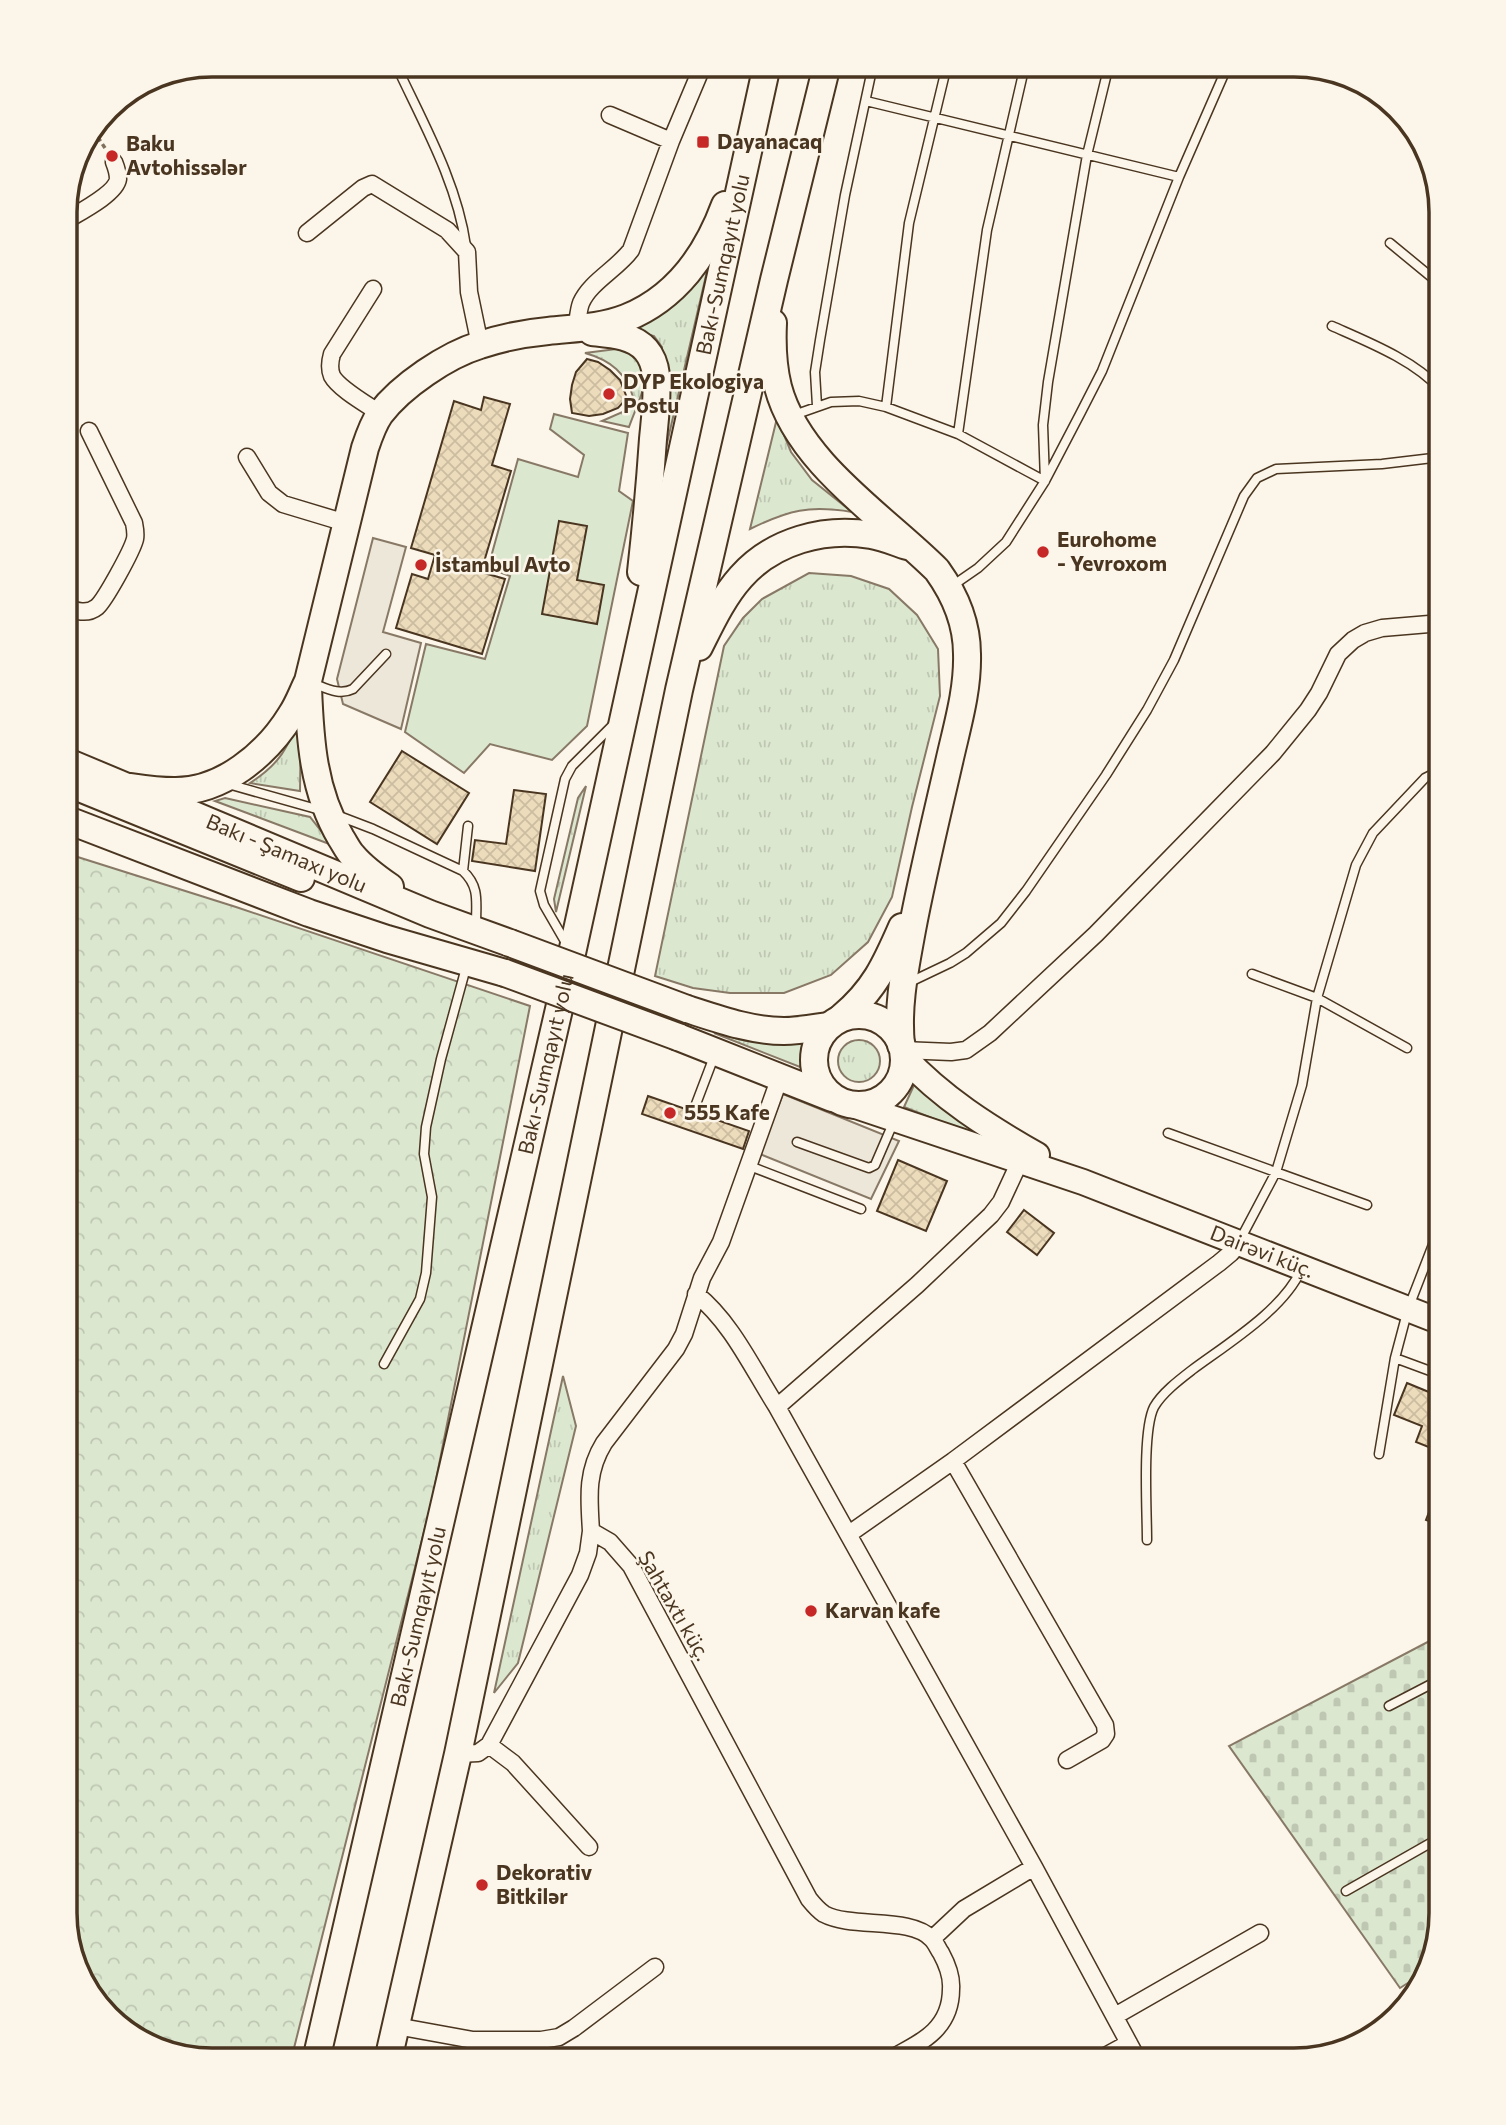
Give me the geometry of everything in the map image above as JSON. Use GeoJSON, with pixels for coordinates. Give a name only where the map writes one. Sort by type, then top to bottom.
{"type":"FeatureCollection","features":[{"type":"Feature","properties":{"kind":"highway","name":"Bakı-Sumqayıt yolu"},"geometry":{"type":"LineString","coordinates":[[319,2048],[572,953],[764,77]]}},
{"type":"Feature","properties":{"kind":"highway"},"geometry":{"type":"LineString","coordinates":[[391,2048],[458,1754],[679,690],[824,77]]}},
{"type":"Feature","properties":{"kind":"highway"},"geometry":{"type":"LineString","coordinates":[[131,787],[175,792],[219,782],[268,745],[292,714],[308,681],[365,448],[381,414],[409,385],[444,362],[480,345],[548,331],[576,330],[610,324],[637,313],[670,292],[681,281],[712,235],[753,128]]}},
{"type":"Feature","properties":{"kind":"highway"},"geometry":{"type":"LineString","coordinates":[[774,280],[772,345],[778,387],[790,416],[803,440],[826,468],[915,548],[950,587],[962,616],[967,652],[965,691],[921,884],[902,986],[899,1007],[903,1069],[892,1090],[882,1098],[859,1105],[843,1102],[827,1092],[818,1080],[814,1066],[816,1044],[819,1037],[860,1001],[883,970],[921,884]]}},
{"type":"Feature","properties":{"kind":"highway"},"geometry":{"type":"LineString","coordinates":[[576,330],[622,336],[638,342],[647,352],[656,373],[650,491],[625,713]]}},
{"type":"Feature","properties":{"kind":"highway"},"geometry":{"type":"LineString","coordinates":[[679,690],[725,598],[740,577],[771,552],[791,542],[830,532],[871,535],[915,548]]}},
{"type":"Feature","properties":{"kind":"highway"},"geometry":{"type":"LineString","coordinates":[[308,681],[314,764],[327,812],[352,856],[375,877],[430,914]]}},
{"type":"Feature","properties":{"kind":"highway","name":"Bakı - Şamaxı yolu"},"geometry":{"type":"LineString","coordinates":[[77,766],[430,914],[687,1009],[765,1030],[784,1031],[835,1022]]}},
{"type":"Feature","properties":{"kind":"highway"},"geometry":{"type":"LineString","coordinates":[[77,787],[347,896],[401,912],[430,914]]}},
{"type":"Feature","properties":{"kind":"highway","name":"Bakı - Şamaxı yolu"},"geometry":{"type":"LineString","coordinates":[[77,824],[309,913],[505,973],[843,1102]]}},
{"type":"Feature","properties":{"kind":"highway"},"geometry":{"type":"LineString","coordinates":[[835,1022],[856,1014],[871,1016],[884,1022],[894,1032],[902,1051]]}},
{"type":"Feature","properties":{"kind":"main road","name":"Dairəvi küç."},"geometry":{"type":"LineString","coordinates":[[902,1051],[946,1098],[999,1134],[1083,1182]]}},
{"type":"Feature","properties":{"kind":"main road","name":"Dairəvi küç."},"geometry":{"type":"LineString","coordinates":[[843,1102],[1083,1182],[1429,1318]]}},
{"type":"Feature","properties":{"kind":"street"},"geometry":{"type":"LineString","coordinates":[[576,330],[584,297],[622,262],[631,250],[698,77]]}},
{"type":"Feature","properties":{"kind":"street"},"geometry":{"type":"LineString","coordinates":[[610,115],[671,141]]}},
{"type":"Feature","properties":{"kind":"street"},"geometry":{"type":"LineString","coordinates":[[77,213],[115,187],[118,177],[114,162]]}},
{"type":"Feature","properties":{"kind":"street"},"geometry":{"type":"LineString","coordinates":[[307,233],[363,188],[372,184],[447,230],[467,252],[469,292],[480,345]]}},
{"type":"Feature","properties":{"kind":"street"},"geometry":{"type":"LineString","coordinates":[[373,289],[332,354],[330,362],[332,376],[381,414]]}},
{"type":"Feature","properties":{"kind":"street"},"geometry":{"type":"LineString","coordinates":[[77,611],[96,608],[102,601],[136,537],[134,523],[89,431]]}},
{"type":"Feature","properties":{"kind":"street"},"geometry":{"type":"LineString","coordinates":[[247,457],[269,493],[283,504],[346,523]]}},
{"type":"Feature","properties":{"kind":"street"},"geometry":{"type":"LineString","coordinates":[[902,1051],[967,1050],[990,1033],[1096,934],[1273,753],[1308,710],[1338,654],[1353,640],[1365,632],[1382,628],[1429,624]]}},
{"type":"Feature","properties":{"kind":"street"},"geometry":{"type":"LineString","coordinates":[[458,1754],[478,1753],[489,1745],[580,1575],[588,1553],[591,1531],[590,1479],[594,1459],[677,1349],[696,1294],[721,1242],[780,1077]]}},
{"type":"Feature","properties":{"kind":"street"},"geometry":{"type":"LineString","coordinates":[[776,1407],[917,1285],[991,1215],[1001,1202],[1020,1161]]}},
{"type":"Feature","properties":{"kind":"street"},"geometry":{"type":"LineString","coordinates":[[849,1534],[953,1461],[1219,1262],[1239,1243]]}},
{"type":"Feature","properties":{"kind":"street"},"geometry":{"type":"LineString","coordinates":[[696,1294],[725,1324],[776,1407],[1034,1867],[1132,2048]]}},
{"type":"Feature","properties":{"kind":"street"},"geometry":{"type":"LineString","coordinates":[[953,1461],[1105,1725],[1102,1740],[1067,1760]]}},
{"type":"Feature","properties":{"kind":"street","name":"Şahtaxtı küç."},"geometry":{"type":"LineString","coordinates":[[591,1531],[610,1542],[631,1566],[809,1899],[821,1913],[834,1918],[900,1926],[919,1931],[932,1939]]}},
{"type":"Feature","properties":{"kind":"street"},"geometry":{"type":"LineString","coordinates":[[489,1745],[513,1763],[589,1847]]}},
{"type":"Feature","properties":{"kind":"street"},"geometry":{"type":"LineString","coordinates":[[910,2048],[933,2033],[946,2017],[951,2003],[951,1980],[945,1959],[932,1939],[964,1909],[1034,1867]]}},
{"type":"Feature","properties":{"kind":"street"},"geometry":{"type":"LineString","coordinates":[[1115,2017],[1260,1933]]}},
{"type":"Feature","properties":{"kind":"street"},"geometry":{"type":"LineString","coordinates":[[396,2026],[473,2040],[541,2040],[559,2037],[655,1967]]}},
{"type":"Feature","properties":{"kind":"street"},"geometry":{"type":"LineString","coordinates":[[1120,2048],[1129,2043]]}},
{"type":"Feature","properties":{"kind":"lane"},"geometry":{"type":"LineString","coordinates":[[401,77],[454,194],[463,222],[467,252]]}},
{"type":"Feature","properties":{"kind":"lane"},"geometry":{"type":"LineString","coordinates":[[817,406],[815,372],[845,195],[871,77]]}},
{"type":"Feature","properties":{"kind":"lane"},"geometry":{"type":"LineString","coordinates":[[886,407],[909,223],[944,77]]}},
{"type":"Feature","properties":{"kind":"lane"},"geometry":{"type":"LineString","coordinates":[[958,434],[987,230],[1023,77]]}},
{"type":"Feature","properties":{"kind":"lane"},"geometry":{"type":"LineString","coordinates":[[1045,481],[1043,425],[1087,155],[1106,77]]}},
{"type":"Feature","properties":{"kind":"lane"},"geometry":{"type":"LineString","coordinates":[[950,587],[978,569],[1006,542],[1045,481],[1102,371],[1179,177],[1223,77]]}},
{"type":"Feature","properties":{"kind":"lane"},"geometry":{"type":"LineString","coordinates":[[866,101],[1179,177]]}},
{"type":"Feature","properties":{"kind":"lane"},"geometry":{"type":"LineString","coordinates":[[1390,243],[1429,275]]}},
{"type":"Feature","properties":{"kind":"lane"},"geometry":{"type":"LineString","coordinates":[[1332,326],[1406,362],[1429,380]]}},
{"type":"Feature","properties":{"kind":"lane"},"geometry":{"type":"LineString","coordinates":[[790,416],[831,402],[859,401],[886,407],[958,434],[1045,481]]}},
{"type":"Feature","properties":{"kind":"lane"},"geometry":{"type":"LineString","coordinates":[[902,986],[966,953],[1001,923],[1026,891],[1147,710],[1174,660],[1244,496],[1257,478],[1276,468],[1382,464],[1429,458]]}},
{"type":"Feature","properties":{"kind":"lane"},"geometry":{"type":"LineString","coordinates":[[308,681],[339,693],[346,692],[353,689],[386,654]]}},
{"type":"Feature","properties":{"kind":"lane"},"geometry":{"type":"LineString","coordinates":[[572,953],[544,905],[540,891],[565,779],[572,766],[625,713]]}},
{"type":"Feature","properties":{"kind":"lane"},"geometry":{"type":"LineString","coordinates":[[1239,1243],[1276,1172],[1302,1085],[1317,999],[1356,865],[1373,833],[1429,776]]}},
{"type":"Feature","properties":{"kind":"lane"},"geometry":{"type":"LineString","coordinates":[[219,782],[327,812],[373,829],[463,871],[471,879],[475,889],[476,931]]}},
{"type":"Feature","properties":{"kind":"lane"},"geometry":{"type":"LineString","coordinates":[[463,871],[468,826]]}},
{"type":"Feature","properties":{"kind":"lane"},"geometry":{"type":"LineString","coordinates":[[384,1364],[420,1299],[426,1273],[432,1197],[424,1154],[426,1127],[441,1059],[468,961]]}},
{"type":"Feature","properties":{"kind":"lane"},"geometry":{"type":"LineString","coordinates":[[1252,974],[1317,999],[1407,1048]]}},
{"type":"Feature","properties":{"kind":"lane"},"geometry":{"type":"LineString","coordinates":[[696,1104],[716,1052]]}},
{"type":"Feature","properties":{"kind":"lane"},"geometry":{"type":"LineString","coordinates":[[797,1142],[869,1168],[875,1165],[895,1118]]}},
{"type":"Feature","properties":{"kind":"lane"},"geometry":{"type":"LineString","coordinates":[[1168,1133],[1367,1205]]}},
{"type":"Feature","properties":{"kind":"lane"},"geometry":{"type":"LineString","coordinates":[[747,1165],[861,1209]]}},
{"type":"Feature","properties":{"kind":"lane"},"geometry":{"type":"LineString","coordinates":[[1379,1454],[1395,1358],[1408,1310],[1429,1255]]}},
{"type":"Feature","properties":{"kind":"lane"},"geometry":{"type":"LineString","coordinates":[[1147,1540],[1147,1428],[1153,1408],[1182,1378],[1277,1304],[1296,1282],[1302,1268]]}},
{"type":"Feature","properties":{"kind":"lane"},"geometry":{"type":"LineString","coordinates":[[1395,1358],[1429,1371]]}},
{"type":"Feature","properties":{"kind":"lane"},"geometry":{"type":"LineString","coordinates":[[1389,1706],[1429,1685]]}},
{"type":"Feature","properties":{"kind":"lane"},"geometry":{"type":"LineString","coordinates":[[1346,1891],[1429,1844]]}},
{"type":"Feature","properties":{"kind":"path"},"geometry":{"type":"LineString","coordinates":[[99,139],[114,162]]}},
{"type":"Feature","properties":{"kind":"green space"},"geometry":{"type":"Polygon","coordinates":[[[708,267],[658,482],[662,347],[654,336],[627,328],[674,305],[708,267]]]}},
{"type":"Feature","properties":{"kind":"green space"},"geometry":{"type":"Polygon","coordinates":[[[624,348],[635,357],[644,375],[644,384],[629,427],[602,421],[625,411],[634,400],[627,382],[610,364],[585,353],[624,348]]]}},
{"type":"Feature","properties":{"kind":"green space"},"geometry":{"type":"Polygon","coordinates":[[[554,414],[628,433],[619,491],[633,501],[587,726],[552,760],[490,744],[464,773],[405,732],[426,644],[485,659],[510,576],[488,568],[518,459],[578,477],[584,455],[550,429],[554,414]]]}},
{"type":"Feature","properties":{"kind":"green space"},"geometry":{"type":"Polygon","coordinates":[[[777,418],[791,452],[812,480],[852,512],[811,509],[788,513],[750,529],[777,418]]]}},
{"type":"Feature","properties":{"kind":"green space"},"geometry":{"type":"Polygon","coordinates":[[[809,573],[851,576],[889,589],[917,615],[938,649],[940,696],[892,897],[868,942],[831,975],[784,993],[730,993],[693,988],[655,976],[724,646],[743,618],[762,599],[809,573]]]}},
{"type":"Feature","properties":{"kind":"green space"},"geometry":{"type":"Polygon","coordinates":[[[301,717],[300,791],[250,783],[276,762],[301,717]]]}},
{"type":"Feature","properties":{"kind":"green space"},"geometry":{"type":"Polygon","coordinates":[[[586,786],[556,912],[554,899],[578,798],[586,786]]]}},
{"type":"Feature","properties":{"kind":"green space"},"geometry":{"type":"Polygon","coordinates":[[[225,798],[310,817],[332,845],[215,801],[225,798]]]}},
{"type":"Feature","properties":{"kind":"green space"},"geometry":{"type":"Polygon","coordinates":[[[77,857],[530,1006],[432,1500],[294,2048],[203,2048],[169,2041],[152,2034],[130,2020],[105,1995],[87,1965],[78,1930],[77,857]]]}},
{"type":"Feature","properties":{"kind":"green space"},"geometry":{"type":"Polygon","coordinates":[[[714,1033],[747,1041],[771,1043],[811,1037],[800,1067],[714,1033]]]}},
{"type":"Feature","properties":{"kind":"green space"},"geometry":{"type":"Polygon","coordinates":[[[859,1040],[874,1046],[880,1061],[874,1076],[859,1082],[844,1076],[838,1061],[844,1046],[859,1040]]]}},
{"type":"Feature","properties":{"kind":"green space"},"geometry":{"type":"Polygon","coordinates":[[[915,1083],[1008,1148],[904,1107],[915,1083]]]}},
{"type":"Feature","properties":{"kind":"green space"},"geometry":{"type":"Polygon","coordinates":[[[563,1376],[576,1426],[518,1663],[494,1693],[563,1376]]]}},
{"type":"Feature","properties":{"kind":"green space"},"geometry":{"type":"Polygon","coordinates":[[[1429,1641],[1429,1913],[1424,1948],[1410,1982],[1400,1988],[1229,1746],[1429,1641]]]}},
{"type":"Feature","properties":{"kind":"shaded area"},"geometry":{"type":"Polygon","coordinates":[[[373,538],[406,547],[383,632],[421,643],[401,729],[343,704],[337,679],[373,538]]]}},
{"type":"Feature","properties":{"kind":"shaded area"},"geometry":{"type":"Polygon","coordinates":[[[783,1094],[899,1141],[871,1199],[760,1154],[783,1094]]]}},
{"type":"Feature","properties":{"kind":"building"},"geometry":{"type":"Polygon","coordinates":[[[587,359],[598,362],[620,380],[627,398],[618,408],[589,416],[572,413],[572,385],[576,372],[587,359]]]}},
{"type":"Feature","properties":{"kind":"building"},"geometry":{"type":"Polygon","coordinates":[[[484,397],[510,404],[492,465],[511,471],[481,572],[505,579],[482,654],[396,628],[412,574],[428,579],[435,555],[411,548],[454,401],[481,410],[484,397]]]}},
{"type":"Feature","properties":{"kind":"building"},"geometry":{"type":"Polygon","coordinates":[[[559,521],[587,526],[577,580],[604,585],[597,624],[542,614],[559,521]]]}},
{"type":"Feature","properties":{"kind":"building"},"geometry":{"type":"Polygon","coordinates":[[[402,751],[469,793],[437,844],[370,802],[402,751]]]}},
{"type":"Feature","properties":{"kind":"building"},"geometry":{"type":"Polygon","coordinates":[[[514,790],[546,794],[535,871],[472,861],[475,840],[506,844],[514,790]]]}},
{"type":"Feature","properties":{"kind":"building"},"geometry":{"type":"Polygon","coordinates":[[[648,1096],[749,1131],[743,1149],[642,1114],[648,1096]]]}},
{"type":"Feature","properties":{"kind":"building"},"geometry":{"type":"Polygon","coordinates":[[[898,1160],[947,1181],[926,1231],[877,1211],[898,1160]]]}},
{"type":"Feature","properties":{"kind":"building"},"geometry":{"type":"Polygon","coordinates":[[[1024,1210],[1054,1233],[1037,1255],[1007,1232],[1024,1210]]]}},
{"type":"Feature","properties":{"kind":"building"},"geometry":{"type":"Polygon","coordinates":[[[1407,1383],[1429,1392],[1429,1447],[1416,1442],[1422,1426],[1394,1415],[1407,1383]]]}},
{"type":"Feature","properties":{"kind":"place","name":"Dayanacaq"},"geometry":{"type":"Point","coordinates":[703,142]}},
{"type":"Feature","properties":{"kind":"place","name":"Baku Avtohissələr"},"geometry":{"type":"Point","coordinates":[112,156]}},
{"type":"Feature","properties":{"kind":"place","name":"DYP Ekologiya Postu"},"geometry":{"type":"Point","coordinates":[609,394]}},
{"type":"Feature","properties":{"kind":"place","name":"Eurohome - Yevroxom"},"geometry":{"type":"Point","coordinates":[1043,552]}},
{"type":"Feature","properties":{"kind":"place","name":"İstambul Avto"},"geometry":{"type":"Point","coordinates":[421,565]}},
{"type":"Feature","properties":{"kind":"place","name":"555 Kafe"},"geometry":{"type":"Point","coordinates":[670,1113]}},
{"type":"Feature","properties":{"kind":"place","name":"Karvan kafe"},"geometry":{"type":"Point","coordinates":[811,1611]}},
{"type":"Feature","properties":{"kind":"place","name":"Dekorativ Bitkilər"},"geometry":{"type":"Point","coordinates":[482,1885]}}]}
